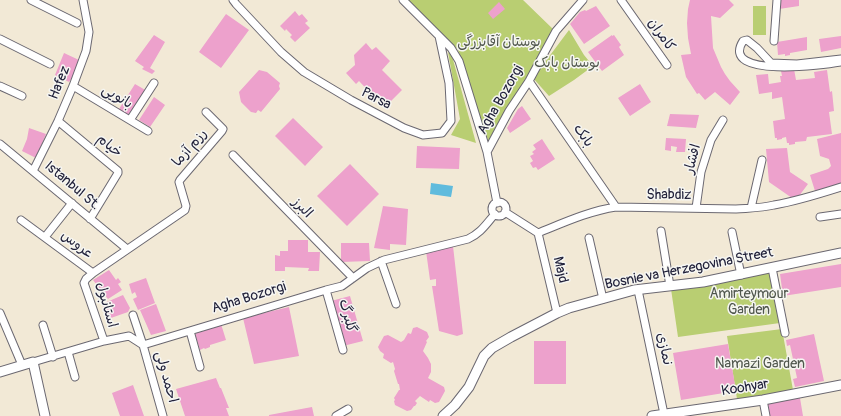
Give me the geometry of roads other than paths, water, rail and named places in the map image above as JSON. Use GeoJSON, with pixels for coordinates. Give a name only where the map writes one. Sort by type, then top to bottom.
{"type":"FeatureCollection","features":[{"type":"Feature","properties":{"kind":"street"},"geometry":{"type":"LineString","coordinates":[[31,0],[77,23]]}},
{"type":"Feature","properties":{"kind":"street","name":"Hafez"},"geometry":{"type":"LineString","coordinates":[[33,171],[58,121],[86,51],[89,32],[82,0]]}},
{"type":"Feature","properties":{"kind":"street","name":"Parsa"},"geometry":{"type":"LineString","coordinates":[[233,0],[280,52],[304,72],[351,100],[404,128],[423,135],[442,133],[451,121],[449,83],[439,36]]}},
{"type":"Feature","properties":{"kind":"street"},"geometry":{"type":"LineString","coordinates":[[403,0],[451,48],[459,61],[487,152]]}},
{"type":"Feature","properties":{"kind":"street","name":"Agha Bozorgi"},"geometry":{"type":"LineString","coordinates":[[497,203],[487,152],[509,111],[529,81],[556,31],[583,0]]}},
{"type":"Feature","properties":{"kind":"street","name":"کامران"},"geometry":{"type":"LineString","coordinates":[[621,0],[667,65]]}},
{"type":"Feature","properties":{"kind":"street"},"geometry":{"type":"LineString","coordinates":[[774,41],[776,0]]}},
{"type":"Feature","properties":{"kind":"street"},"geometry":{"type":"LineString","coordinates":[[0,39],[50,64]]}},
{"type":"Feature","properties":{"kind":"street"},"geometry":{"type":"LineString","coordinates":[[747,40],[771,63],[797,64],[841,61],[833,64],[800,66],[756,65],[744,60],[740,53],[740,46],[743,41],[747,40]]}},
{"type":"Feature","properties":{"kind":"street","name":"بابک"},"geometry":{"type":"LineString","coordinates":[[529,81],[616,207]]}},
{"type":"Feature","properties":{"kind":"street"},"geometry":{"type":"LineString","coordinates":[[130,120],[154,83]]}},
{"type":"Feature","properties":{"kind":"street"},"geometry":{"type":"LineString","coordinates":[[0,86],[22,96]]}},
{"type":"Feature","properties":{"kind":"street","name":"بانویی"},"geometry":{"type":"LineString","coordinates":[[73,86],[148,132]]}},
{"type":"Feature","properties":{"kind":"street","name":"رزم آزما"},"geometry":{"type":"LineString","coordinates":[[127,249],[185,210],[186,208],[179,182],[223,129],[206,112]]}},
{"type":"Feature","properties":{"kind":"street","name":"افشار"},"geometry":{"type":"LineString","coordinates":[[696,208],[701,172],[711,140],[723,120]]}},
{"type":"Feature","properties":{"kind":"street","name":"خیام"},"geometry":{"type":"LineString","coordinates":[[58,121],[118,171],[90,219]]}},
{"type":"Feature","properties":{"kind":"street","name":"Istanbul St."},"geometry":{"type":"LineString","coordinates":[[0,144],[127,249]]}},
{"type":"Feature","properties":{"kind":"street","name":"البرز"},"geometry":{"type":"LineString","coordinates":[[233,155],[353,278]]}},
{"type":"Feature","properties":{"kind":"street"},"geometry":{"type":"LineString","coordinates":[[751,208],[762,160]]}},
{"type":"Feature","properties":{"kind":"street","name":"Shabdiz"},"geometry":{"type":"LineString","coordinates":[[538,233],[601,209],[616,207],[736,209],[773,206],[841,187]]}},
{"type":"Feature","properties":{"kind":"street","name":"عروس"},"geometry":{"type":"LineString","coordinates":[[45,237],[72,203]]}},
{"type":"Feature","properties":{"kind":"street"},"geometry":{"type":"LineString","coordinates":[[497,203],[502,203],[506,207],[505,212],[499,216],[494,214],[493,206],[497,203]]}},
{"type":"Feature","properties":{"kind":"street"},"geometry":{"type":"LineString","coordinates":[[505,212],[538,233]]}},
{"type":"Feature","properties":{"kind":"street","name":"Agha Bozorgi"},"geometry":{"type":"LineString","coordinates":[[143,345],[342,286],[367,268],[381,261],[468,239],[480,232],[494,214]]}},
{"type":"Feature","properties":{"kind":"street"},"geometry":{"type":"LineString","coordinates":[[820,216],[841,214]]}},
{"type":"Feature","properties":{"kind":"street","name":"عروس"},"geometry":{"type":"LineString","coordinates":[[21,220],[93,273]]}},
{"type":"Feature","properties":{"kind":"street"},"geometry":{"type":"LineString","coordinates":[[661,231],[670,286]]}},
{"type":"Feature","properties":{"kind":"street"},"geometry":{"type":"LineString","coordinates":[[732,232],[741,274]]}},
{"type":"Feature","properties":{"kind":"street","name":"Majd"},"geometry":{"type":"LineString","coordinates":[[538,233],[557,313]]}},
{"type":"Feature","properties":{"kind":"street"},"geometry":{"type":"LineString","coordinates":[[589,238],[603,299]]}},
{"type":"Feature","properties":{"kind":"street","name":"استانبول"},"geometry":{"type":"LineString","coordinates":[[104,341],[84,283],[93,273],[127,249]]}},
{"type":"Feature","properties":{"kind":"street","name":"Bosnie va Herzegovina Street"},"geometry":{"type":"LineString","coordinates":[[443,416],[455,405],[469,388],[484,356],[492,348],[568,308],[638,290],[703,282],[841,253]]}},
{"type":"Feature","properties":{"kind":"street"},"geometry":{"type":"LineString","coordinates":[[381,261],[396,304]]}},
{"type":"Feature","properties":{"kind":"street"},"geometry":{"type":"LineString","coordinates":[[772,268],[785,333]]}},
{"type":"Feature","properties":{"kind":"street","name":"گلبرگ"},"geometry":{"type":"LineString","coordinates":[[326,290],[343,350]]}},
{"type":"Feature","properties":{"kind":"street","name":"نمازی"},"geometry":{"type":"LineString","coordinates":[[638,290],[664,414]]}},
{"type":"Feature","properties":{"kind":"street"},"geometry":{"type":"LineString","coordinates":[[0,314],[22,365]]}},
{"type":"Feature","properties":{"kind":"street","name":"احمد ولی"},"geometry":{"type":"LineString","coordinates":[[133,315],[163,416]]}},
{"type":"Feature","properties":{"kind":"street"},"geometry":{"type":"LineString","coordinates":[[42,325],[53,357]]}},
{"type":"Feature","properties":{"kind":"street"},"geometry":{"type":"LineString","coordinates":[[190,331],[200,367]]}},
{"type":"Feature","properties":{"kind":"street"},"geometry":{"type":"LineString","coordinates":[[0,372],[104,341],[129,336],[143,345]]}},
{"type":"Feature","properties":{"kind":"street"},"geometry":{"type":"LineString","coordinates":[[68,352],[75,377]]}},
{"type":"Feature","properties":{"kind":"street"},"geometry":{"type":"LineString","coordinates":[[33,362],[45,416]]}},
{"type":"Feature","properties":{"kind":"street","name":"Koohyar"},"geometry":{"type":"LineString","coordinates":[[652,416],[664,414],[688,414],[841,385]]}},
{"type":"Feature","properties":{"kind":"street"},"geometry":{"type":"LineString","coordinates":[[763,400],[766,416]]}},
{"type":"Feature","properties":{"kind":"street"},"geometry":{"type":"LineString","coordinates":[[336,416],[348,409]]}},
{"type":"Feature","properties":{"kind":"water"},"geometry":{"type":"Polygon","coordinates":[[[431,183],[453,186],[451,197],[430,194],[431,183]]]}},
{"type":"Feature","properties":{"kind":"park label","name":"بوستان آقابزرگی"},"geometry":{"type":"Point","coordinates":[499,42]}},
{"type":"Feature","properties":{"kind":"park label","name":"بوستان بابک"},"geometry":{"type":"Point","coordinates":[567,63]}},
{"type":"Feature","properties":{"kind":"park label","name":"Amirteymour Garden"},"geometry":{"type":"Point","coordinates":[749,302]}},
{"type":"Feature","properties":{"kind":"park label","name":"Namazi Garden"},"geometry":{"type":"Point","coordinates":[760,364]}}]}
